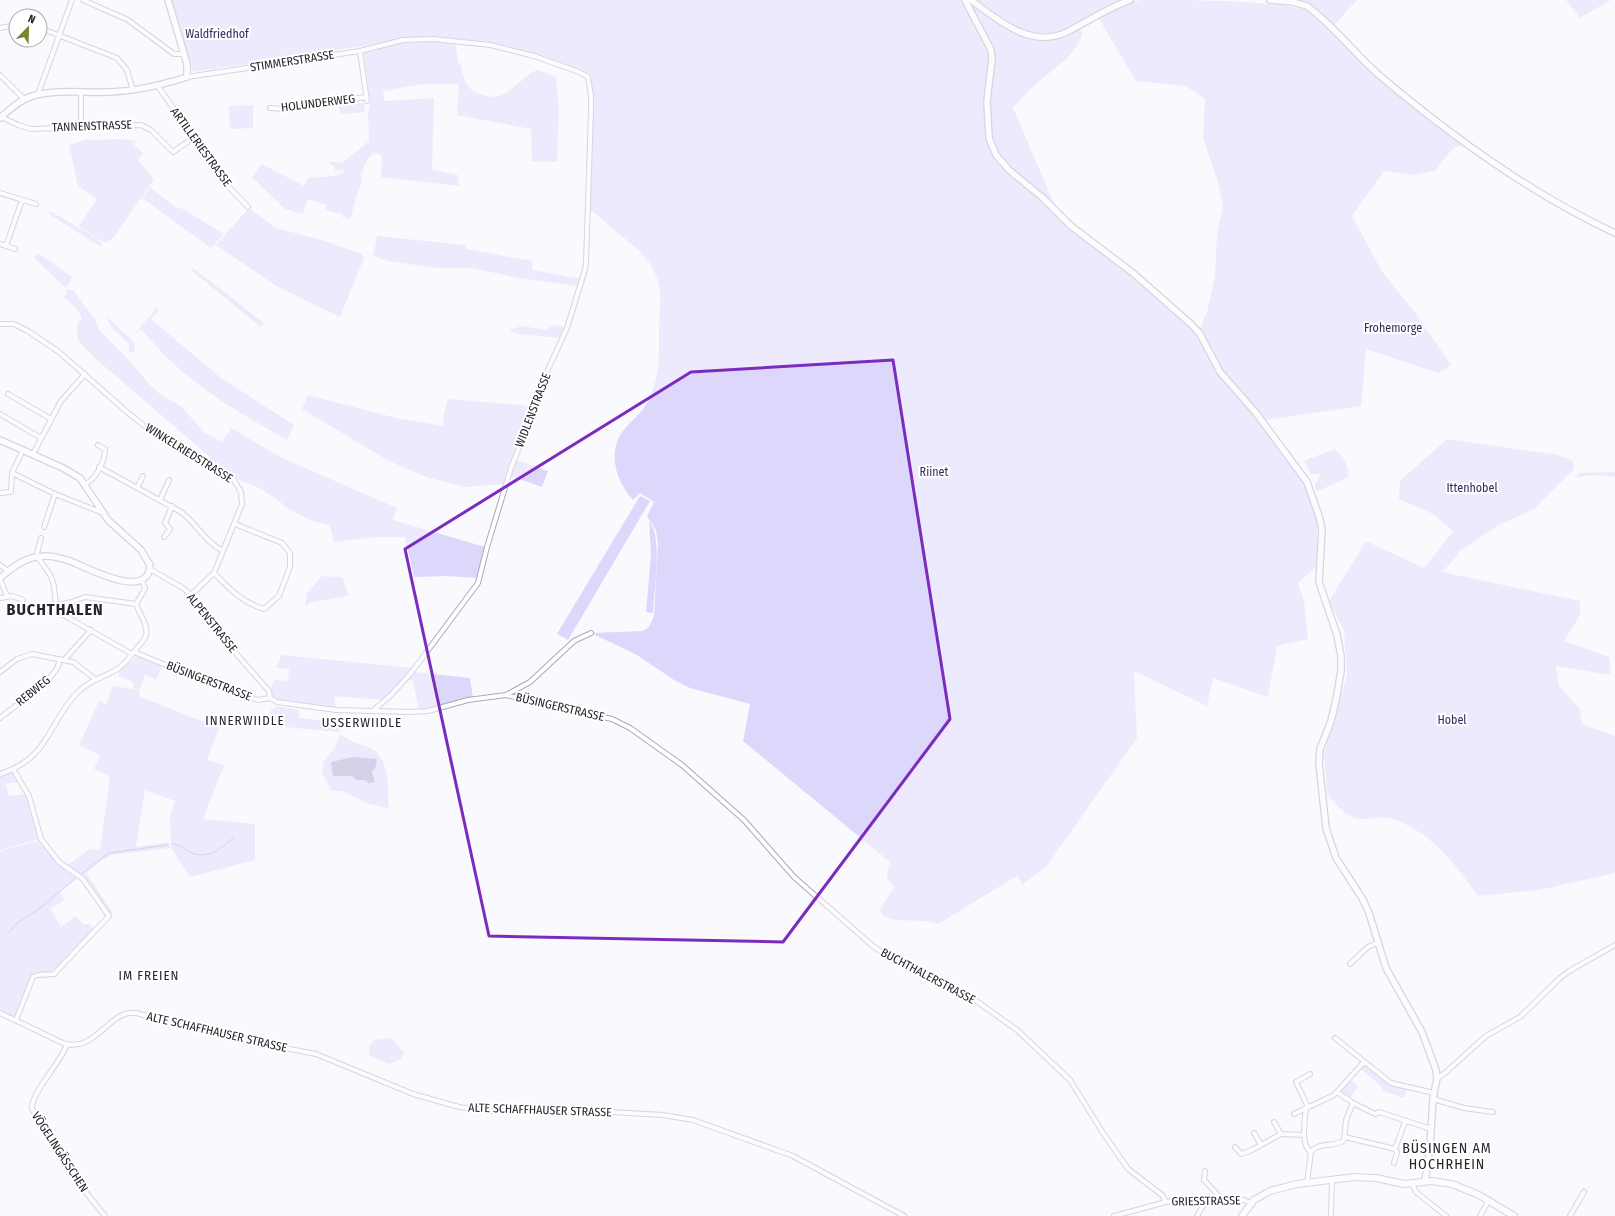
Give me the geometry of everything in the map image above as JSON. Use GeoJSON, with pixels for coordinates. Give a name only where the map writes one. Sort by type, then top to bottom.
{"type":"FeatureCollection","features":[{"type":"Feature","properties":{"kind":"main road"},"geometry":{"type":"LineString","coordinates":[[1242,1216],[1251,1203],[1264,1194],[1307,1183],[1332,1179],[1368,1177],[1401,1184],[1412,1184],[1425,1181],[1440,1182],[1458,1186],[1489,1200],[1514,1216]]}},
{"type":"Feature","properties":{"kind":"street"},"geometry":{"type":"LineString","coordinates":[[38,94],[72,0]]}},
{"type":"Feature","properties":{"kind":"street"},"geometry":{"type":"LineString","coordinates":[[83,0],[112,11],[128,20],[174,54],[184,54]]}},
{"type":"Feature","properties":{"kind":"street"},"geometry":{"type":"LineString","coordinates":[[168,0],[188,70],[187,77]]}},
{"type":"Feature","properties":{"kind":"street"},"geometry":{"type":"LineString","coordinates":[[968,1],[1022,34],[1037,38],[1046,38],[1061,34],[1110,8],[1130,0]]}},
{"type":"Feature","properties":{"kind":"street"},"geometry":{"type":"LineString","coordinates":[[1270,0],[1293,2],[1307,6],[1380,75],[1468,144],[1513,176],[1551,199],[1615,233]]}},
{"type":"Feature","properties":{"kind":"street"},"geometry":{"type":"LineString","coordinates":[[968,1],[990,50],[992,59],[987,101],[989,138],[996,155],[1009,170],[1043,198],[1071,226],[1133,273],[1192,325],[1200,334],[1220,372],[1256,413],[1307,482],[1322,529],[1319,582],[1337,635],[1341,656],[1340,682],[1320,756],[1326,828],[1336,858],[1362,898],[1369,913],[1377,943],[1386,968],[1422,1032],[1432,1055],[1437,1078],[1433,1096],[1425,1181]]}},
{"type":"Feature","properties":{"kind":"street"},"geometry":{"type":"LineString","coordinates":[[48,31],[116,58],[128,70],[133,90]]}},
{"type":"Feature","properties":{"kind":"street","name":"STIMMERSTRASSE"},"geometry":{"type":"LineString","coordinates":[[1,116],[25,100],[38,94],[133,90],[187,77],[360,51],[403,40],[455,40],[490,45],[534,56],[587,75]]}},
{"type":"Feature","properties":{"kind":"street","name":"HOLUNDERWEG"},"geometry":{"type":"LineString","coordinates":[[270,108],[284,109],[366,99],[360,51]]}},
{"type":"Feature","properties":{"kind":"street"},"geometry":{"type":"LineString","coordinates":[[0,75],[25,100]]}},
{"type":"Feature","properties":{"kind":"street","name":"WIDLENSTRASSE"},"geometry":{"type":"LineString","coordinates":[[375,710],[412,673],[478,583],[486,547],[511,468],[527,428],[540,387],[569,322],[586,264],[591,110],[591,96],[587,75]]}},
{"type":"Feature","properties":{"kind":"street","name":"ARTILLERIESTRASSE"},"geometry":{"type":"LineString","coordinates":[[157,85],[229,186],[248,207]]}},
{"type":"Feature","properties":{"kind":"street"},"geometry":{"type":"LineString","coordinates":[[81,92],[81,126]]}},
{"type":"Feature","properties":{"kind":"street","name":"TANNENSTRASSE"},"geometry":{"type":"LineString","coordinates":[[1,116],[18,125],[32,129],[81,126],[141,125],[151,130],[173,152],[194,138]]}},
{"type":"Feature","properties":{"kind":"street"},"geometry":{"type":"LineString","coordinates":[[0,193],[36,204]]}},
{"type":"Feature","properties":{"kind":"street"},"geometry":{"type":"LineString","coordinates":[[6,246],[22,200]]}},
{"type":"Feature","properties":{"kind":"street"},"geometry":{"type":"LineString","coordinates":[[0,244],[14,249]]}},
{"type":"Feature","properties":{"kind":"street","name":"WINKELRIEDSTRASSE"},"geometry":{"type":"LineString","coordinates":[[0,324],[14,324],[28,331],[59,352],[152,432],[174,447],[234,480],[241,492],[242,504],[214,573],[192,595]]}},
{"type":"Feature","properties":{"kind":"street"},"geometry":{"type":"LineString","coordinates":[[33,454],[61,401],[85,374]]}},
{"type":"Feature","properties":{"kind":"street"},"geometry":{"type":"LineString","coordinates":[[8,394],[51,419]]}},
{"type":"Feature","properties":{"kind":"street"},"geometry":{"type":"LineString","coordinates":[[0,414],[41,438]]}},
{"type":"Feature","properties":{"kind":"street"},"geometry":{"type":"LineString","coordinates":[[0,440],[72,472],[86,484],[103,514],[146,556],[150,569],[142,579],[126,581],[113,579],[62,559],[37,557],[23,561],[0,579],[7,596]]}},
{"type":"Feature","properties":{"kind":"street"},"geometry":{"type":"LineString","coordinates":[[86,484],[92,481],[105,456],[105,450],[98,445]]}},
{"type":"Feature","properties":{"kind":"street"},"geometry":{"type":"LineString","coordinates":[[0,493],[11,492],[12,474],[23,450]]}},
{"type":"Feature","properties":{"kind":"street"},"geometry":{"type":"LineString","coordinates":[[99,468],[172,506],[187,516],[210,544],[223,551]]}},
{"type":"Feature","properties":{"kind":"street"},"geometry":{"type":"LineString","coordinates":[[12,474],[103,514]]}},
{"type":"Feature","properties":{"kind":"street"},"geometry":{"type":"LineString","coordinates":[[137,488],[143,476]]}},
{"type":"Feature","properties":{"kind":"street"},"geometry":{"type":"LineString","coordinates":[[160,500],[169,480]]}},
{"type":"Feature","properties":{"kind":"street"},"geometry":{"type":"LineString","coordinates":[[44,527],[55,494]]}},
{"type":"Feature","properties":{"kind":"street"},"geometry":{"type":"LineString","coordinates":[[164,538],[170,529],[165,523],[172,506]]}},
{"type":"Feature","properties":{"kind":"street"},"geometry":{"type":"LineString","coordinates":[[214,573],[239,597],[251,605],[264,609],[279,596],[290,567],[290,553],[282,543],[234,524]]}},
{"type":"Feature","properties":{"kind":"street"},"geometry":{"type":"LineString","coordinates":[[41,538],[37,557],[52,580],[55,605],[58,612]]}},
{"type":"Feature","properties":{"kind":"street"},"geometry":{"type":"LineString","coordinates":[[0,565],[8,572]]}},
{"type":"Feature","properties":{"kind":"street","name":"ALPENSTRASSE"},"geometry":{"type":"LineString","coordinates":[[150,569],[183,588],[192,595],[239,657],[269,691],[270,698]]}},
{"type":"Feature","properties":{"kind":"street"},"geometry":{"type":"LineString","coordinates":[[0,774],[13,769],[31,757],[43,746],[62,712],[77,692],[95,679],[118,668],[145,638],[146,633],[136,604],[145,589],[142,579]]}},
{"type":"Feature","properties":{"kind":"street"},"geometry":{"type":"LineString","coordinates":[[0,598],[7,596],[23,600]]}},
{"type":"Feature","properties":{"kind":"street"},"geometry":{"type":"LineString","coordinates":[[55,605],[72,602],[85,597],[136,604]]}},
{"type":"Feature","properties":{"kind":"street","name":"BÜSINGERSTRASSE"},"geometry":{"type":"LineString","coordinates":[[43,607],[58,612],[133,653],[222,688],[258,700],[270,698],[277,702],[336,710],[428,711],[468,700],[506,695],[612,719],[630,728],[682,765],[744,820],[794,877]]}},
{"type":"Feature","properties":{"kind":"street"},"geometry":{"type":"LineString","coordinates":[[0,672],[17,658],[32,654],[59,661],[65,659],[91,630]]}},
{"type":"Feature","properties":{"kind":"street"},"geometry":{"type":"LineString","coordinates":[[506,695],[530,682],[574,641],[591,633]]}},
{"type":"Feature","properties":{"kind":"street"},"geometry":{"type":"LineString","coordinates":[[65,659],[79,665],[95,679]]}},
{"type":"Feature","properties":{"kind":"street","name":"REBWEG"},"geometry":{"type":"LineString","coordinates":[[0,718],[49,678],[57,670],[59,661]]}},
{"type":"Feature","properties":{"kind":"street"},"geometry":{"type":"LineString","coordinates":[[13,769],[29,796],[40,839],[59,862],[83,879],[108,916],[54,974],[32,977],[16,1020]]}},
{"type":"Feature","properties":{"kind":"street","name":"BUCHTHALERSTRASSE"},"geometry":{"type":"LineString","coordinates":[[794,877],[859,935],[884,954],[901,964],[955,988],[982,1004],[1017,1030],[1070,1080],[1103,1133],[1128,1169],[1162,1195],[1166,1202]]}},
{"type":"Feature","properties":{"kind":"street"},"geometry":{"type":"LineString","coordinates":[[1350,964],[1368,947],[1377,943]]}},
{"type":"Feature","properties":{"kind":"street"},"geometry":{"type":"LineString","coordinates":[[1437,1078],[1445,1073],[1486,1036],[1520,1017],[1560,978],[1571,970],[1615,945]]}},
{"type":"Feature","properties":{"kind":"street"},"geometry":{"type":"LineString","coordinates":[[0,1013],[67,1044]]}},
{"type":"Feature","properties":{"kind":"street","name":"ALTE SCHAFFHAUSER STRASSE"},"geometry":{"type":"LineString","coordinates":[[67,1044],[77,1044],[93,1038],[116,1019],[132,1013],[242,1040],[316,1054],[414,1094],[459,1107],[492,1111],[594,1111],[663,1115],[694,1120],[793,1156],[904,1216]]}},
{"type":"Feature","properties":{"kind":"street"},"geometry":{"type":"LineString","coordinates":[[1335,1038],[1391,1083],[1433,1096],[1464,1108],[1493,1112]]}},
{"type":"Feature","properties":{"kind":"street","name":"VÖGELINGÄSSCHEN"},"geometry":{"type":"LineString","coordinates":[[67,1044],[62,1056],[35,1097],[32,1109],[80,1184],[105,1216]]}},
{"type":"Feature","properties":{"kind":"street"},"geometry":{"type":"LineString","coordinates":[[1294,1114],[1325,1100],[1337,1092],[1364,1062]]}},
{"type":"Feature","properties":{"kind":"street"},"geometry":{"type":"LineString","coordinates":[[1310,1074],[1296,1082],[1307,1108],[1304,1135],[1305,1143],[1308,1150],[1311,1152]]}},
{"type":"Feature","properties":{"kind":"street"},"geometry":{"type":"LineString","coordinates":[[1337,1092],[1353,1103],[1375,1114],[1380,1112],[1405,1122],[1431,1129]]}},
{"type":"Feature","properties":{"kind":"street"},"geometry":{"type":"LineString","coordinates":[[1307,1183],[1311,1152],[1316,1147],[1342,1142],[1345,1137],[1346,1120],[1353,1103]]}},
{"type":"Feature","properties":{"kind":"street"},"geometry":{"type":"LineString","coordinates":[[1274,1122],[1281,1134]]}},
{"type":"Feature","properties":{"kind":"street"},"geometry":{"type":"LineString","coordinates":[[1394,1163],[1397,1152],[1396,1150],[1405,1122]]}},
{"type":"Feature","properties":{"kind":"street"},"geometry":{"type":"LineString","coordinates":[[1254,1133],[1261,1145]]}},
{"type":"Feature","properties":{"kind":"street"},"geometry":{"type":"LineString","coordinates":[[1235,1147],[1241,1154],[1252,1150],[1281,1134],[1304,1135]]}},
{"type":"Feature","properties":{"kind":"street"},"geometry":{"type":"LineString","coordinates":[[1345,1137],[1396,1150]]}},
{"type":"Feature","properties":{"kind":"street"},"geometry":{"type":"LineString","coordinates":[[1205,1171],[1204,1180],[1220,1197],[1220,1201]]}},
{"type":"Feature","properties":{"kind":"street"},"geometry":{"type":"LineString","coordinates":[[1331,1216],[1332,1179]]}},
{"type":"Feature","properties":{"kind":"street"},"geometry":{"type":"LineString","coordinates":[[1412,1184],[1416,1192],[1446,1216]]}},
{"type":"Feature","properties":{"kind":"street"},"geometry":{"type":"LineString","coordinates":[[1570,1216],[1584,1192]]}},
{"type":"Feature","properties":{"kind":"street","name":"GRIESSTRASSE"},"geometry":{"type":"LineString","coordinates":[[1114,1216],[1166,1202],[1186,1200],[1244,1200],[1251,1203]]}},
{"type":"Feature","properties":{"kind":"street"},"geometry":{"type":"LineString","coordinates":[[1480,1216],[1489,1200]]}},
{"type":"Feature","properties":{"kind":"street"},"geometry":{"type":"LineString","coordinates":[[1197,1216],[1203,1206]]}},
{"type":"Feature","properties":{"kind":"highlighted area"},"geometry":{"type":"Polygon","coordinates":[[[893,360],[950,719],[783,942],[489,936],[405,549],[691,372],[893,360]]]}},
{"type":"Feature","properties":{"kind":"green space","name":"Riinet"},"geometry":{"type":"Polygon","coordinates":[[[171,0],[968,0],[997,22],[1030,38],[1042,39],[1057,37],[1077,28],[1082,32],[1076,47],[1063,61],[1029,90],[1013,108],[1055,206],[1079,228],[1135,270],[1200,328],[1207,312],[1215,277],[1217,234],[1223,206],[1218,182],[1203,138],[1205,99],[1186,86],[1136,81],[1098,17],[1126,3],[1142,0],[1253,3],[1295,7],[1310,11],[1371,69],[1463,143],[1463,145],[1453,148],[1435,171],[1414,175],[1384,171],[1352,216],[1381,270],[1413,310],[1451,365],[1438,373],[1366,349],[1361,406],[1258,421],[1307,482],[1317,514],[1317,566],[1298,583],[1304,601],[1308,639],[1277,646],[1268,697],[1213,678],[1207,706],[1134,671],[1137,738],[1046,867],[1023,884],[1017,876],[938,924],[924,921],[895,920],[882,915],[880,909],[895,886],[887,878],[890,862],[743,741],[750,704],[690,688],[674,680],[637,655],[591,633],[643,631],[649,627],[654,616],[658,545],[656,530],[647,516],[654,502],[640,493],[633,500],[628,494],[618,475],[615,453],[616,445],[622,432],[645,406],[653,390],[659,358],[660,292],[658,281],[650,263],[644,256],[637,248],[598,215],[587,208],[591,110],[588,77],[534,56],[490,45],[455,41],[459,66],[460,60],[464,79],[474,92],[493,97],[502,95],[532,72],[538,70],[556,77],[559,108],[557,162],[532,161],[531,129],[457,115],[459,84],[424,84],[383,91],[384,101],[434,98],[432,170],[458,175],[459,186],[381,177],[382,155],[374,153],[366,162],[362,175],[360,173],[362,180],[350,219],[342,217],[342,214],[325,210],[326,205],[308,199],[303,214],[285,209],[252,177],[262,164],[304,186],[308,178],[335,176],[346,171],[335,170],[334,166],[328,162],[342,163],[369,141],[368,114],[370,102],[364,52],[402,43],[450,40],[403,40],[193,72],[171,0]]]}},
{"type":"Feature","properties":{"kind":"green space"},"geometry":{"type":"Polygon","coordinates":[[[975,0],[1125,0],[1069,28],[1046,35],[1035,35],[1012,26],[975,0]]]}},
{"type":"Feature","properties":{"kind":"green space"},"geometry":{"type":"Polygon","coordinates":[[[1289,0],[1357,0],[1332,27],[1314,10],[1289,0]]]}},
{"type":"Feature","properties":{"kind":"green space"},"geometry":{"type":"Polygon","coordinates":[[[1566,0],[1611,0],[1580,18],[1566,0]]]}},
{"type":"Feature","properties":{"kind":"green space"},"geometry":{"type":"Polygon","coordinates":[[[364,103],[365,112],[340,114],[339,105],[364,103]]]}},
{"type":"Feature","properties":{"kind":"green space"},"geometry":{"type":"Polygon","coordinates":[[[253,105],[253,128],[230,129],[229,106],[253,105]]]}},
{"type":"Feature","properties":{"kind":"green space"},"geometry":{"type":"Polygon","coordinates":[[[122,139],[136,141],[134,145],[143,153],[138,160],[154,179],[114,237],[105,243],[79,226],[97,199],[78,186],[69,145],[85,140],[122,139]]]}},
{"type":"Feature","properties":{"kind":"green space"},"geometry":{"type":"Polygon","coordinates":[[[150,187],[175,207],[183,209],[224,234],[211,248],[142,198],[150,187]]]}},
{"type":"Feature","properties":{"kind":"green space"},"geometry":{"type":"Polygon","coordinates":[[[249,208],[276,228],[325,241],[362,254],[364,258],[340,317],[278,287],[216,245],[249,208]]]}},
{"type":"Feature","properties":{"kind":"green space"},"geometry":{"type":"Polygon","coordinates":[[[50,211],[98,239],[102,245],[101,247],[49,214],[50,211]]]}},
{"type":"Feature","properties":{"kind":"green space"},"geometry":{"type":"Polygon","coordinates":[[[377,236],[465,245],[466,249],[533,261],[532,270],[581,279],[579,285],[576,286],[520,278],[471,268],[437,268],[388,261],[373,256],[377,236]]]}},
{"type":"Feature","properties":{"kind":"green space"},"geometry":{"type":"Polygon","coordinates":[[[38,253],[72,277],[66,288],[34,258],[38,253]]]}},
{"type":"Feature","properties":{"kind":"green space"},"geometry":{"type":"Polygon","coordinates":[[[193,268],[264,323],[261,327],[191,270],[193,268]]]}},
{"type":"Feature","properties":{"kind":"green space"},"geometry":{"type":"Polygon","coordinates":[[[67,290],[73,290],[95,319],[100,331],[129,360],[150,385],[161,395],[181,406],[204,432],[222,442],[231,428],[282,458],[397,508],[393,520],[485,547],[478,578],[447,576],[414,577],[405,537],[376,537],[334,542],[330,525],[312,521],[289,509],[257,487],[239,480],[232,474],[208,462],[211,458],[96,359],[78,340],[77,325],[82,318],[79,312],[67,299],[64,299],[67,290]]]}},
{"type":"Feature","properties":{"kind":"green space"},"geometry":{"type":"Polygon","coordinates":[[[157,308],[159,310],[151,319],[221,378],[294,425],[287,440],[237,411],[200,386],[182,372],[141,329],[131,338],[157,308]]]}},
{"type":"Feature","properties":{"kind":"green space"},"geometry":{"type":"Polygon","coordinates":[[[107,317],[134,342],[135,349],[133,352],[129,352],[129,344],[111,327],[107,317]]]}},
{"type":"Feature","properties":{"kind":"green space"},"geometry":{"type":"Polygon","coordinates":[[[553,325],[563,327],[565,330],[561,338],[517,334],[509,330],[522,326],[546,330],[553,325]]]}},
{"type":"Feature","properties":{"kind":"green space"},"geometry":{"type":"Polygon","coordinates":[[[308,395],[396,418],[443,426],[444,413],[448,399],[532,406],[505,484],[465,487],[426,477],[387,460],[302,409],[308,395]]]}},
{"type":"Feature","properties":{"kind":"green space","name":"Hobel"},"geometry":{"type":"Polygon","coordinates":[[[1447,439],[1558,455],[1573,461],[1574,469],[1534,509],[1497,526],[1458,552],[1458,555],[1442,572],[1580,601],[1580,615],[1564,641],[1609,657],[1611,675],[1556,666],[1559,686],[1580,709],[1582,724],[1615,736],[1615,873],[1539,890],[1478,896],[1444,853],[1423,835],[1399,821],[1392,819],[1354,818],[1342,811],[1327,794],[1324,754],[1347,675],[1344,631],[1329,601],[1366,541],[1424,568],[1453,531],[1433,514],[1399,499],[1400,481],[1447,439]]]}},
{"type":"Feature","properties":{"kind":"green space"},"geometry":{"type":"Polygon","coordinates":[[[1334,449],[1341,454],[1345,461],[1349,477],[1316,492],[1315,484],[1321,474],[1311,474],[1304,461],[1334,449]]]}},
{"type":"Feature","properties":{"kind":"green space"},"geometry":{"type":"Polygon","coordinates":[[[514,459],[548,471],[542,487],[508,475],[514,459]]]}},
{"type":"Feature","properties":{"kind":"green space"},"geometry":{"type":"Polygon","coordinates":[[[1615,472],[1615,477],[1592,475],[1575,477],[1580,473],[1615,472]]]}},
{"type":"Feature","properties":{"kind":"green space"},"geometry":{"type":"Polygon","coordinates":[[[640,496],[650,501],[568,640],[557,634],[640,496]]]}},
{"type":"Feature","properties":{"kind":"green space"},"geometry":{"type":"Polygon","coordinates":[[[649,521],[656,538],[657,551],[653,613],[646,612],[651,554],[649,521]]]}},
{"type":"Feature","properties":{"kind":"green space"},"geometry":{"type":"Polygon","coordinates":[[[322,576],[342,577],[349,596],[312,602],[305,606],[307,593],[322,576]]]}},
{"type":"Feature","properties":{"kind":"green space"},"geometry":{"type":"Polygon","coordinates":[[[281,655],[413,668],[383,700],[334,696],[336,708],[273,698],[271,689],[274,680],[288,681],[289,669],[276,668],[281,655]]]}},
{"type":"Feature","properties":{"kind":"green space"},"geometry":{"type":"Polygon","coordinates":[[[137,656],[162,667],[156,680],[145,674],[140,689],[133,688],[133,682],[118,676],[120,671],[137,656]]]}},
{"type":"Feature","properties":{"kind":"green space"},"geometry":{"type":"Polygon","coordinates":[[[414,672],[470,678],[473,698],[419,710],[413,681],[408,680],[414,672]]]}},
{"type":"Feature","properties":{"kind":"green space"},"geometry":{"type":"Polygon","coordinates":[[[113,686],[140,690],[139,696],[219,728],[207,760],[224,765],[203,819],[255,824],[255,860],[190,877],[171,848],[170,816],[175,801],[145,790],[136,847],[169,842],[170,848],[112,855],[102,860],[86,873],[113,913],[109,914],[82,876],[66,866],[90,849],[100,850],[110,776],[94,769],[100,755],[79,745],[99,701],[106,704],[113,686]]]}},
{"type":"Feature","properties":{"kind":"green space"},"geometry":{"type":"Polygon","coordinates":[[[275,706],[299,710],[299,718],[338,722],[340,732],[285,727],[277,719],[269,716],[272,708],[275,709],[275,706]]]}},
{"type":"Feature","properties":{"kind":"green space"},"geometry":{"type":"Polygon","coordinates":[[[342,735],[352,741],[370,748],[382,759],[387,775],[389,808],[368,804],[343,791],[332,791],[322,773],[323,762],[335,748],[339,736],[342,735]],[[378,760],[352,776],[356,780],[366,780],[374,777],[372,772],[378,760]]]}},
{"type":"Feature","properties":{"kind":"green space"},"geometry":{"type":"Polygon","coordinates":[[[12,772],[19,782],[6,784],[9,796],[26,794],[39,839],[0,850],[0,775],[12,772]]]}},
{"type":"Feature","properties":{"kind":"green space"},"geometry":{"type":"Polygon","coordinates":[[[40,840],[57,862],[78,876],[59,891],[65,900],[50,908],[61,927],[76,916],[83,924],[89,924],[94,929],[54,972],[32,976],[18,1012],[15,1016],[11,1017],[0,1011],[0,851],[40,840]]]}},
{"type":"Feature","properties":{"kind":"green space"},"geometry":{"type":"Polygon","coordinates":[[[391,1038],[404,1052],[401,1059],[389,1064],[369,1055],[369,1045],[375,1040],[391,1038]]]}},
{"type":"Feature","properties":{"kind":"green space"},"geometry":{"type":"Polygon","coordinates":[[[1364,1062],[1385,1079],[1408,1088],[1404,1098],[1383,1091],[1382,1087],[1359,1067],[1364,1062]]]}},
{"type":"Feature","properties":{"kind":"green space"},"geometry":{"type":"Polygon","coordinates":[[[1349,1079],[1358,1086],[1350,1099],[1340,1090],[1349,1079]]]}},
{"type":"Feature","properties":{"kind":"shaded area"},"geometry":{"type":"Polygon","coordinates":[[[353,757],[377,759],[376,766],[372,772],[375,782],[368,783],[366,780],[356,780],[352,776],[333,776],[331,762],[353,757]]]}},
{"type":"Feature","properties":{"kind":"waterway"},"geometry":{"type":"LineString","coordinates":[[173,844],[190,852],[202,855],[214,852],[234,837]]}},
{"type":"Feature","properties":{"kind":"waterway"},"geometry":{"type":"LineString","coordinates":[[81,874],[109,853],[167,845]]}},
{"type":"Feature","properties":{"kind":"waterway"},"geometry":{"type":"LineString","coordinates":[[9,932],[17,923],[35,912],[76,878]]}},
{"type":"Feature","properties":{"kind":"district","name":"BUCHTHALEN"},"geometry":{"type":"Point","coordinates":[55,609]}},
{"type":"Feature","properties":{"kind":"district","name":"INNERWIIDLE"},"geometry":{"type":"Point","coordinates":[245,720]}},
{"type":"Feature","properties":{"kind":"district","name":"USSERWIIDLE"},"geometry":{"type":"Point","coordinates":[362,722]}},
{"type":"Feature","properties":{"kind":"district","name":"IM FREIEN"},"geometry":{"type":"Point","coordinates":[149,975]}},
{"type":"Feature","properties":{"kind":"district","name":"BÜSINGEN AM HOCHRHEIN"},"geometry":{"type":"Point","coordinates":[1447,1156]}},
{"type":"Feature","properties":{"kind":"park label","name":"Waldfriedhof"},"geometry":{"type":"Point","coordinates":[217,34]}},
{"type":"Feature","properties":{"kind":"park label","name":"Frohemorge"},"geometry":{"type":"Point","coordinates":[1393,328]}},
{"type":"Feature","properties":{"kind":"park label","name":"Ittenhobel"},"geometry":{"type":"Point","coordinates":[1472,488]}}]}
